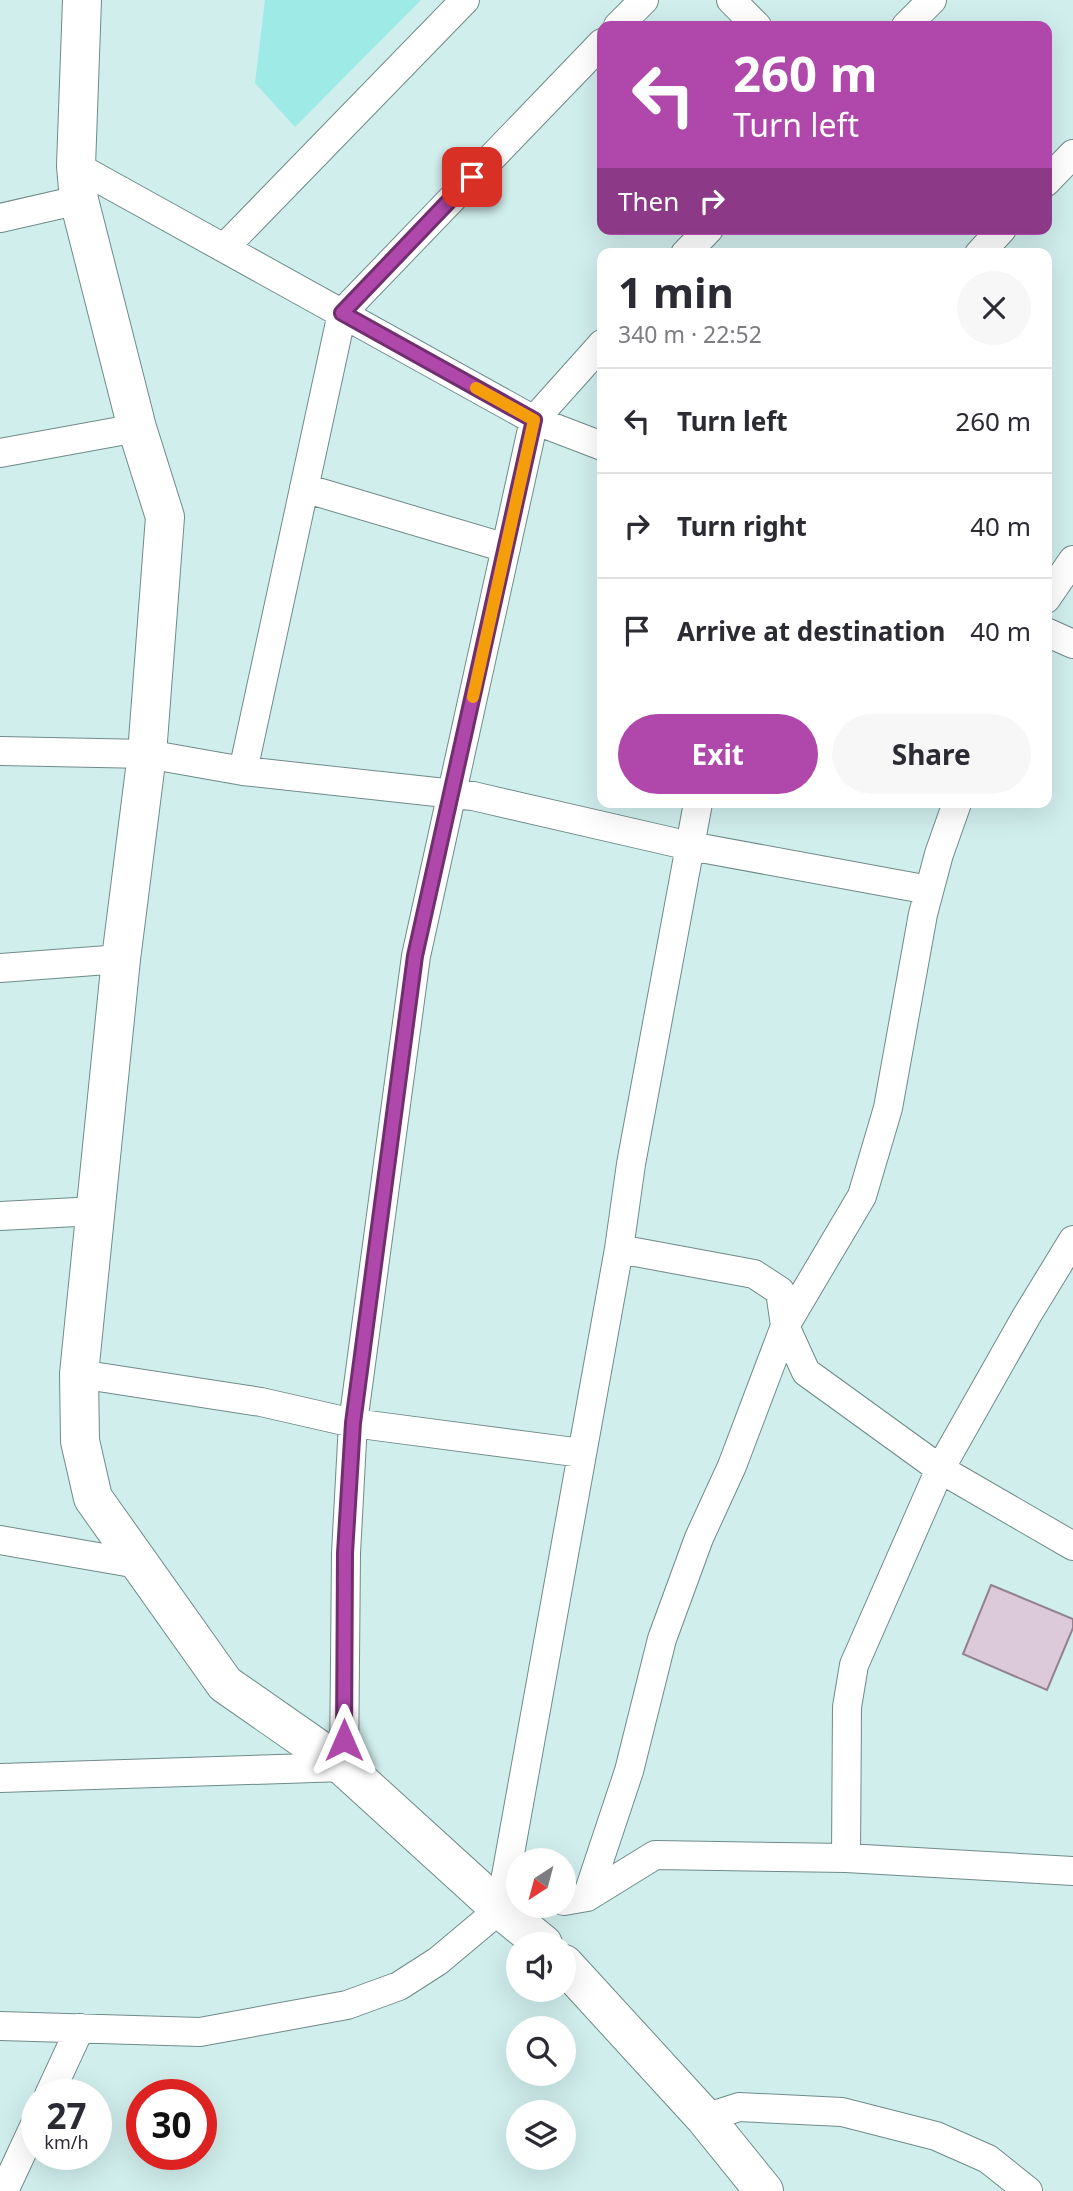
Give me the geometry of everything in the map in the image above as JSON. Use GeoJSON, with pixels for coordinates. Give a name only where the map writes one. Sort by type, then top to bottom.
{"type":"FeatureCollection","features":[{"type":"Feature","properties":{"kind":"street"},"geometry":{"type":"LineString","coordinates":[[82,0],[77,183],[137,428],[165,517],[147,754],[121,959],[79,1374],[80,1441],[93,1498],[225,1684],[344,1767],[506,1902]]}},
{"type":"Feature","properties":{"kind":"street"},"geometry":{"type":"LineString","coordinates":[[224,248],[465,0]]}},
{"type":"Feature","properties":{"kind":"street"},"geometry":{"type":"LineString","coordinates":[[623,21],[643,0]]}},
{"type":"Feature","properties":{"kind":"street"},"geometry":{"type":"LineString","coordinates":[[731,0],[752,21]]}},
{"type":"Feature","properties":{"kind":"street"},"geometry":{"type":"LineString","coordinates":[[911,21],[932,0]]}},
{"type":"Feature","properties":{"kind":"street"},"geometry":{"type":"LineString","coordinates":[[243,771],[342,313],[597,48]]}},
{"type":"Feature","properties":{"kind":"street"},"geometry":{"type":"LineString","coordinates":[[1052,176],[1073,154]]}},
{"type":"Feature","properties":{"kind":"street"},"geometry":{"type":"LineString","coordinates":[[0,218],[77,183],[224,248],[534,420],[597,444]]}},
{"type":"Feature","properties":{"kind":"street"},"geometry":{"type":"LineString","coordinates":[[691,248],[703,235]]}},
{"type":"Feature","properties":{"kind":"street"},"geometry":{"type":"LineString","coordinates":[[984,248],[996,235]]}},
{"type":"Feature","properties":{"kind":"street"},"geometry":{"type":"LineString","coordinates":[[344,1767],[345,1553],[353,1423],[415,956],[534,420],[597,350]]}},
{"type":"Feature","properties":{"kind":"street"},"geometry":{"type":"LineString","coordinates":[[0,453],[137,428]]}},
{"type":"Feature","properties":{"kind":"street"},"geometry":{"type":"LineString","coordinates":[[304,488],[506,548]]}},
{"type":"Feature","properties":{"kind":"street"},"geometry":{"type":"LineString","coordinates":[[1052,590],[1073,560]]}},
{"type":"Feature","properties":{"kind":"street"},"geometry":{"type":"LineString","coordinates":[[1052,635],[1073,644]]}},
{"type":"Feature","properties":{"kind":"street"},"geometry":{"type":"LineString","coordinates":[[0,751],[147,754],[243,771],[473,796],[690,846],[929,890]]}},
{"type":"Feature","properties":{"kind":"street"},"geometry":{"type":"LineString","coordinates":[[522,1848],[582,1453],[619,1249],[631,1164],[697,808]]}},
{"type":"Feature","properties":{"kind":"street"},"geometry":{"type":"LineString","coordinates":[[576,1897],[629,1771],[662,1639],[699,1538],[732,1466],[785,1326],[863,1196],[888,1108],[929,890],[955,808]]}},
{"type":"Feature","properties":{"kind":"street"},"geometry":{"type":"LineString","coordinates":[[0,968],[121,959]]}},
{"type":"Feature","properties":{"kind":"street"},"geometry":{"type":"LineString","coordinates":[[0,1216],[96,1211]]}},
{"type":"Feature","properties":{"kind":"street"},"geometry":{"type":"LineString","coordinates":[[846,1858],[847,1707],[854,1665],[940,1469],[1071,1247]]}},
{"type":"Feature","properties":{"kind":"street"},"geometry":{"type":"LineString","coordinates":[[619,1249],[754,1274],[780,1291],[785,1326],[806,1372],[940,1469],[1073,1546]]}},
{"type":"Feature","properties":{"kind":"street"},"geometry":{"type":"LineString","coordinates":[[79,1374],[261,1402],[353,1423],[582,1453]]}},
{"type":"Feature","properties":{"kind":"street"},"geometry":{"type":"LineString","coordinates":[[0,1540],[138,1564]]}},
{"type":"Feature","properties":{"kind":"street"},"geometry":{"type":"LineString","coordinates":[[0,1778],[344,1767]]}},
{"type":"Feature","properties":{"kind":"street"},"geometry":{"type":"LineString","coordinates":[[576,1898],[655,1855],[846,1858],[1073,1871]]}},
{"type":"Feature","properties":{"kind":"street"},"geometry":{"type":"LineString","coordinates":[[0,2026],[200,2032],[347,2005],[399,1986],[506,1913]]}},
{"type":"Feature","properties":{"kind":"street"},"geometry":{"type":"LineString","coordinates":[[521,1918],[533,1932]]}},
{"type":"Feature","properties":{"kind":"street"},"geometry":{"type":"LineString","coordinates":[[576,1977],[705,2118],[765,2191]]}},
{"type":"Feature","properties":{"kind":"street"},"geometry":{"type":"LineString","coordinates":[[56,2079],[80,2028]]}},
{"type":"Feature","properties":{"kind":"street"},"geometry":{"type":"LineString","coordinates":[[705,2118],[739,2107],[842,2112],[936,2136],[988,2159],[1028,2191]]}},
{"type":"Feature","properties":{"kind":"street"},"geometry":{"type":"LineString","coordinates":[[4,2191],[21,2154]]}},
{"type":"Feature","properties":{"kind":"shaded area"},"geometry":{"type":"Polygon","coordinates":[[[265,0],[421,0],[295,127],[255,83],[265,0]]]}},
{"type":"Feature","properties":{"kind":"building"},"geometry":{"type":"Polygon","coordinates":[[[991,1585],[1073,1619],[1073,1628],[1047,1690],[963,1654],[991,1585]]]}},
{"type":"Feature","properties":{"kind":"slow traffic"},"geometry":{"type":"LineString","coordinates":[[473,697],[534,420],[476,388]]}},
{"type":"Feature","properties":{"kind":"route"},"geometry":{"type":"LineString","coordinates":[[344,1740],[345,1553],[353,1423],[415,956],[534,420],[342,313],[472,177]]}}]}
